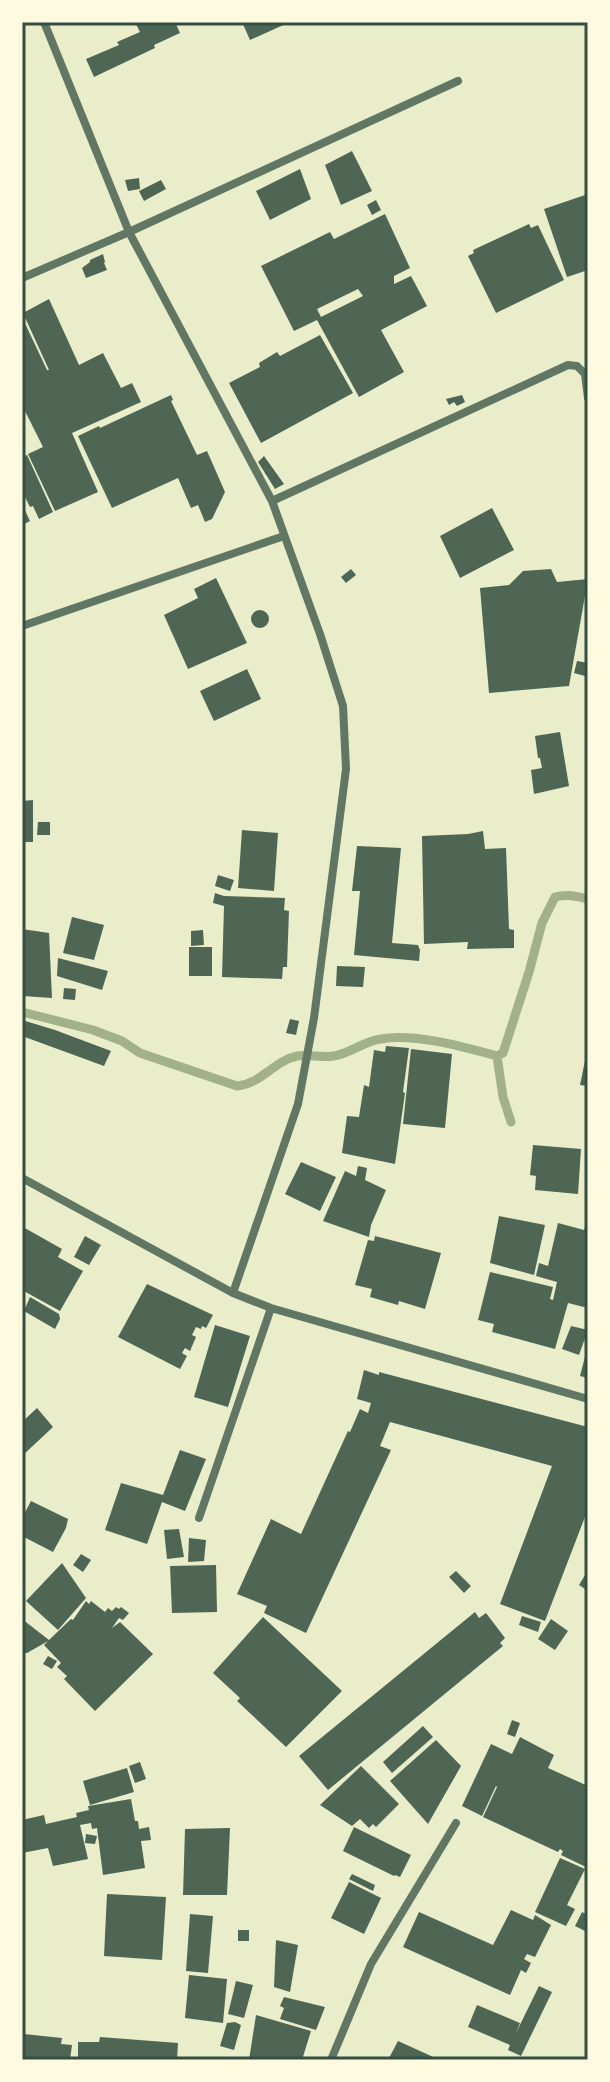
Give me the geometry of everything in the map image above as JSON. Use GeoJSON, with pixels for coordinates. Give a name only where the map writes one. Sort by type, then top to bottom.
{"type":"FeatureCollection","features":[{"type":"Feature","properties":{"kind":"street"},"geometry":{"type":"LineString","coordinates":[[44,22],[129,232],[272,501],[343,706],[346,769],[314,1018],[298,1104],[233,1293]]}},
{"type":"Feature","properties":{"kind":"street"},"geometry":{"type":"LineString","coordinates":[[22,278],[458,81]]}},
{"type":"Feature","properties":{"kind":"street"},"geometry":{"type":"LineString","coordinates":[[272,501],[568,365],[577,366],[585,374],[588,398]]}},
{"type":"Feature","properties":{"kind":"street"},"geometry":{"type":"LineString","coordinates":[[22,626],[284,536]]}},
{"type":"Feature","properties":{"kind":"street"},"geometry":{"type":"LineString","coordinates":[[22,1178],[233,1293],[271,1308],[588,1399]]}},
{"type":"Feature","properties":{"kind":"street"},"geometry":{"type":"LineString","coordinates":[[199,1518],[271,1308]]}},
{"type":"Feature","properties":{"kind":"street"},"geometry":{"type":"LineString","coordinates":[[331,2060],[371,1964],[456,1823]]}},
{"type":"Feature","properties":{"kind":"building"},"geometry":{"type":"Polygon","coordinates":[[[135,22],[175,22],[180,33],[94,77],[86,59],[140,32],[135,22]]]}},
{"type":"Feature","properties":{"kind":"building"},"geometry":{"type":"Polygon","coordinates":[[[242,22],[290,22],[250,40],[242,22]]]}},
{"type":"Feature","properties":{"kind":"building"},"geometry":{"type":"Polygon","coordinates":[[[352,151],[372,191],[341,205],[325,165],[352,151]]]}},
{"type":"Feature","properties":{"kind":"building"},"geometry":{"type":"Polygon","coordinates":[[[300,169],[311,199],[270,220],[256,191],[300,169]]]}},
{"type":"Feature","properties":{"kind":"building"},"geometry":{"type":"Polygon","coordinates":[[[139,178],[140,189],[128,191],[125,180],[139,178]]]}},
{"type":"Feature","properties":{"kind":"building"},"geometry":{"type":"Polygon","coordinates":[[[161,180],[166,189],[144,201],[139,191],[161,180]]]}},
{"type":"Feature","properties":{"kind":"building"},"geometry":{"type":"Polygon","coordinates":[[[588,194],[588,270],[567,277],[544,209],[588,194]]]}},
{"type":"Feature","properties":{"kind":"building"},"geometry":{"type":"Polygon","coordinates":[[[376,200],[381,210],[372,215],[367,205],[376,200]]]}},
{"type":"Feature","properties":{"kind":"building"},"geometry":{"type":"Polygon","coordinates":[[[385,214],[410,268],[394,276],[394,284],[411,276],[427,306],[381,330],[404,372],[359,397],[317,320],[294,331],[261,266],[330,232],[334,239],[385,214]],[[358,289],[317,309],[321,317],[363,296],[358,289]]]}},
{"type":"Feature","properties":{"kind":"building"},"geometry":{"type":"Polygon","coordinates":[[[529,224],[531,228],[538,225],[564,280],[496,313],[468,256],[474,253],[473,250],[529,224]]]}},
{"type":"Feature","properties":{"kind":"building"},"geometry":{"type":"Polygon","coordinates":[[[103,254],[107,270],[86,278],[82,268],[103,254]]]}},
{"type":"Feature","properties":{"kind":"building"},"geometry":{"type":"Polygon","coordinates":[[[49,299],[79,365],[103,353],[121,388],[132,383],[141,402],[72,433],[98,492],[55,511],[28,454],[43,447],[22,405],[22,317],[49,370],[23,313],[49,299]]]}},
{"type":"Feature","properties":{"kind":"building"},"geometry":{"type":"Polygon","coordinates":[[[320,335],[353,393],[261,443],[229,383],[260,367],[259,363],[277,352],[280,356],[320,335]]]}},
{"type":"Feature","properties":{"kind":"building"},"geometry":{"type":"Polygon","coordinates":[[[171,395],[197,455],[207,451],[225,492],[212,519],[205,522],[198,505],[191,508],[178,478],[112,508],[78,436],[171,395]]]}},
{"type":"Feature","properties":{"kind":"building"},"geometry":{"type":"Polygon","coordinates":[[[462,395],[465,402],[457,406],[454,402],[449,405],[446,399],[462,395]]]}},
{"type":"Feature","properties":{"kind":"building"},"geometry":{"type":"Polygon","coordinates":[[[27,455],[53,512],[39,519],[33,506],[30,507],[25,497],[22,498],[22,457],[27,455]]]}},
{"type":"Feature","properties":{"kind":"building"},"geometry":{"type":"Polygon","coordinates":[[[264,456],[284,484],[275,489],[258,462],[264,456]]]}},
{"type":"Feature","properties":{"kind":"building"},"geometry":{"type":"Polygon","coordinates":[[[22,504],[30,521],[22,525],[22,504]]]}},
{"type":"Feature","properties":{"kind":"building"},"geometry":{"type":"Polygon","coordinates":[[[492,508],[514,550],[460,578],[440,536],[492,508]]]}},
{"type":"Feature","properties":{"kind":"building"},"geometry":{"type":"Polygon","coordinates":[[[351,569],[356,575],[346,583],[341,577],[351,569]]]}},
{"type":"Feature","properties":{"kind":"building"},"geometry":{"type":"Polygon","coordinates":[[[551,569],[557,582],[588,579],[569,686],[489,693],[480,588],[509,585],[523,571],[551,569]]]}},
{"type":"Feature","properties":{"kind":"building"},"geometry":{"type":"Polygon","coordinates":[[[216,578],[247,643],[188,669],[164,615],[198,598],[194,589],[216,578]]]}},
{"type":"Feature","properties":{"kind":"building"},"geometry":{"type":"Polygon","coordinates":[[[256,610],[264,610],[269,619],[267,626],[256,628],[251,623],[251,615],[256,610]]]}},
{"type":"Feature","properties":{"kind":"building"},"geometry":{"type":"Polygon","coordinates":[[[577,661],[588,663],[585,676],[574,673],[577,661]]]}},
{"type":"Feature","properties":{"kind":"building"},"geometry":{"type":"Polygon","coordinates":[[[247,669],[261,699],[214,721],[200,691],[247,669]]]}},
{"type":"Feature","properties":{"kind":"building"},"geometry":{"type":"Polygon","coordinates":[[[560,732],[569,786],[534,794],[531,770],[542,768],[535,736],[560,732]]]}},
{"type":"Feature","properties":{"kind":"building"},"geometry":{"type":"Polygon","coordinates":[[[33,800],[33,842],[22,842],[22,801],[33,800]]]}},
{"type":"Feature","properties":{"kind":"building"},"geometry":{"type":"Polygon","coordinates":[[[38,822],[50,822],[50,835],[37,835],[38,822]]]}},
{"type":"Feature","properties":{"kind":"building"},"geometry":{"type":"Polygon","coordinates":[[[242,830],[278,833],[274,891],[238,888],[242,830]]]}},
{"type":"Feature","properties":{"kind":"building"},"geometry":{"type":"Polygon","coordinates":[[[483,831],[485,849],[506,848],[509,929],[514,930],[514,948],[467,949],[468,942],[424,944],[422,836],[483,831]]]}},
{"type":"Feature","properties":{"kind":"building"},"geometry":{"type":"Polygon","coordinates":[[[357,846],[401,848],[392,943],[418,945],[419,961],[354,955],[360,891],[352,891],[357,846]]]}},
{"type":"Feature","properties":{"kind":"building"},"geometry":{"type":"Polygon","coordinates":[[[218,875],[234,880],[230,891],[215,886],[218,875]]]}},
{"type":"Feature","properties":{"kind":"building"},"geometry":{"type":"Polygon","coordinates":[[[215,893],[285,898],[284,910],[289,911],[287,967],[283,967],[282,979],[222,977],[224,906],[213,903],[215,893]]]}},
{"type":"Feature","properties":{"kind":"building"},"geometry":{"type":"Polygon","coordinates":[[[72,917],[104,925],[94,960],[63,953],[72,917]]]}},
{"type":"Feature","properties":{"kind":"building"},"geometry":{"type":"Polygon","coordinates":[[[22,929],[49,933],[52,998],[22,996],[22,929]]]}},
{"type":"Feature","properties":{"kind":"building"},"geometry":{"type":"Polygon","coordinates":[[[203,930],[204,945],[191,946],[191,931],[203,930]]]}},
{"type":"Feature","properties":{"kind":"building"},"geometry":{"type":"Polygon","coordinates":[[[189,947],[212,947],[212,976],[189,976],[189,947]]]}},
{"type":"Feature","properties":{"kind":"building"},"geometry":{"type":"Polygon","coordinates":[[[58,958],[108,971],[102,990],[57,976],[58,958]]]}},
{"type":"Feature","properties":{"kind":"building"},"geometry":{"type":"Polygon","coordinates":[[[337,966],[365,967],[363,987],[336,986],[337,966]]]}},
{"type":"Feature","properties":{"kind":"building"},"geometry":{"type":"Polygon","coordinates":[[[64,988],[76,989],[75,1000],[63,999],[64,988]]]}},
{"type":"Feature","properties":{"kind":"building"},"geometry":{"type":"Polygon","coordinates":[[[290,1019],[299,1021],[296,1035],[286,1033],[290,1019]]]}},
{"type":"Feature","properties":{"kind":"building"},"geometry":{"type":"Polygon","coordinates":[[[22,1020],[111,1051],[104,1066],[22,1036],[22,1020]]]}},
{"type":"Feature","properties":{"kind":"building"},"geometry":{"type":"Polygon","coordinates":[[[386,1046],[409,1048],[395,1164],[342,1153],[347,1116],[359,1117],[364,1085],[369,1087],[374,1050],[385,1052],[386,1046]]]}},
{"type":"Feature","properties":{"kind":"building"},"geometry":{"type":"Polygon","coordinates":[[[411,1049],[452,1054],[445,1128],[403,1124],[411,1049]]]}},
{"type":"Feature","properties":{"kind":"building"},"geometry":{"type":"Polygon","coordinates":[[[588,1051],[588,1086],[580,1085],[588,1051]]]}},
{"type":"Feature","properties":{"kind":"building"},"geometry":{"type":"Polygon","coordinates":[[[533,1145],[581,1149],[578,1194],[535,1190],[536,1176],[530,1175],[533,1145]]]}},
{"type":"Feature","properties":{"kind":"building"},"geometry":{"type":"Polygon","coordinates":[[[301,1162],[336,1177],[320,1211],[285,1194],[301,1162]]]}},
{"type":"Feature","properties":{"kind":"building"},"geometry":{"type":"Polygon","coordinates":[[[358,1166],[367,1168],[365,1180],[386,1190],[369,1237],[323,1221],[345,1171],[356,1176],[358,1166]]]}},
{"type":"Feature","properties":{"kind":"building"},"geometry":{"type":"Polygon","coordinates":[[[499,1216],[545,1225],[534,1275],[490,1263],[499,1216]]]}},
{"type":"Feature","properties":{"kind":"building"},"geometry":{"type":"Polygon","coordinates":[[[588,1220],[588,1308],[568,1303],[555,1349],[492,1332],[494,1324],[478,1320],[490,1272],[553,1287],[550,1299],[553,1300],[557,1282],[536,1276],[539,1263],[548,1266],[558,1223],[584,1230],[588,1220]]]}},
{"type":"Feature","properties":{"kind":"building"},"geometry":{"type":"Polygon","coordinates":[[[23,1227],[62,1249],[58,1257],[83,1271],[60,1311],[22,1290],[23,1227]]]}},
{"type":"Feature","properties":{"kind":"building"},"geometry":{"type":"Polygon","coordinates":[[[85,1236],[101,1245],[89,1265],[74,1257],[85,1236]]]}},
{"type":"Feature","properties":{"kind":"building"},"geometry":{"type":"Polygon","coordinates":[[[375,1236],[441,1253],[425,1309],[370,1297],[372,1289],[355,1285],[368,1240],[374,1241],[375,1236]]]}},
{"type":"Feature","properties":{"kind":"building"},"geometry":{"type":"Polygon","coordinates":[[[147,1284],[213,1315],[206,1328],[196,1327],[192,1335],[196,1337],[190,1351],[185,1348],[182,1353],[187,1356],[180,1369],[118,1337],[147,1284]]]}},
{"type":"Feature","properties":{"kind":"building"},"geometry":{"type":"Polygon","coordinates":[[[30,1297],[59,1314],[55,1329],[24,1311],[30,1297]]]}},
{"type":"Feature","properties":{"kind":"building"},"geometry":{"type":"Polygon","coordinates":[[[215,1325],[250,1336],[228,1407],[194,1397],[215,1325]]]}},
{"type":"Feature","properties":{"kind":"building"},"geometry":{"type":"Polygon","coordinates":[[[571,1326],[588,1330],[579,1355],[562,1349],[571,1326]]]}},
{"type":"Feature","properties":{"kind":"building"},"geometry":{"type":"Polygon","coordinates":[[[588,1349],[588,1378],[580,1376],[588,1349]]]}},
{"type":"Feature","properties":{"kind":"building"},"geometry":{"type":"Polygon","coordinates":[[[364,1370],[588,1427],[588,1509],[545,1621],[500,1604],[552,1466],[390,1422],[380,1446],[391,1450],[306,1633],[264,1613],[267,1606],[237,1594],[271,1519],[301,1534],[360,1409],[368,1413],[371,1403],[357,1399],[364,1370]]]}},
{"type":"Feature","properties":{"kind":"building"},"geometry":{"type":"Polygon","coordinates":[[[37,1408],[53,1427],[22,1456],[22,1422],[37,1408]]]}},
{"type":"Feature","properties":{"kind":"building"},"geometry":{"type":"Polygon","coordinates":[[[180,1450],[206,1459],[185,1511],[162,1502],[147,1544],[105,1530],[121,1483],[163,1495],[180,1450]]]}},
{"type":"Feature","properties":{"kind":"building"},"geometry":{"type":"Polygon","coordinates":[[[31,1501],[68,1519],[53,1552],[22,1536],[22,1518],[31,1501]]]}},
{"type":"Feature","properties":{"kind":"building"},"geometry":{"type":"Polygon","coordinates":[[[179,1529],[184,1557],[167,1559],[164,1530],[179,1529]]]}},
{"type":"Feature","properties":{"kind":"building"},"geometry":{"type":"Polygon","coordinates":[[[189,1538],[206,1540],[204,1561],[188,1562],[189,1538]]]}},
{"type":"Feature","properties":{"kind":"building"},"geometry":{"type":"Polygon","coordinates":[[[81,1554],[91,1560],[83,1572],[73,1565],[81,1554]]]}},
{"type":"Feature","properties":{"kind":"building"},"geometry":{"type":"Polygon","coordinates":[[[62,1563],[86,1598],[58,1630],[26,1601],[62,1563]]]}},
{"type":"Feature","properties":{"kind":"building"},"geometry":{"type":"Polygon","coordinates":[[[216,1565],[217,1612],[172,1613],[170,1566],[216,1565]]]}},
{"type":"Feature","properties":{"kind":"building"},"geometry":{"type":"Polygon","coordinates":[[[588,1570],[588,1591],[579,1585],[588,1570]]]}},
{"type":"Feature","properties":{"kind":"building"},"geometry":{"type":"Polygon","coordinates":[[[456,1571],[471,1586],[464,1593],[449,1577],[456,1571]]]}},
{"type":"Feature","properties":{"kind":"building"},"geometry":{"type":"Polygon","coordinates":[[[86,1601],[89,1604],[91,1601],[105,1612],[108,1608],[112,1611],[121,1607],[129,1613],[123,1620],[119,1618],[112,1628],[120,1622],[153,1654],[95,1711],[64,1679],[67,1676],[57,1667],[61,1663],[44,1645],[48,1641],[22,1653],[22,1619],[49,1640],[73,1620],[86,1601]]]}},
{"type":"Feature","properties":{"kind":"building"},"geometry":{"type":"Polygon","coordinates":[[[475,1612],[479,1618],[486,1613],[505,1638],[500,1643],[503,1646],[328,1790],[299,1756],[475,1612]]]}},
{"type":"Feature","properties":{"kind":"building"},"geometry":{"type":"Polygon","coordinates":[[[522,1616],[541,1622],[538,1632],[519,1625],[522,1616]]]}},
{"type":"Feature","properties":{"kind":"building"},"geometry":{"type":"Polygon","coordinates":[[[263,1617],[342,1691],[286,1747],[237,1701],[240,1698],[213,1673],[263,1617]]]}},
{"type":"Feature","properties":{"kind":"building"},"geometry":{"type":"Polygon","coordinates":[[[551,1619],[568,1631],[555,1650],[538,1639],[551,1619]]]}},
{"type":"Feature","properties":{"kind":"building"},"geometry":{"type":"Polygon","coordinates":[[[48,1656],[57,1661],[52,1669],[43,1664],[48,1656]]]}},
{"type":"Feature","properties":{"kind":"building"},"geometry":{"type":"Polygon","coordinates":[[[512,1720],[520,1723],[515,1737],[507,1734],[512,1720]]]}},
{"type":"Feature","properties":{"kind":"building"},"geometry":{"type":"Polygon","coordinates":[[[423,1726],[433,1737],[392,1773],[383,1762],[423,1726]]]}},
{"type":"Feature","properties":{"kind":"building"},"geometry":{"type":"Polygon","coordinates":[[[520,1737],[554,1755],[548,1768],[588,1786],[588,1868],[561,1855],[563,1851],[560,1849],[558,1852],[483,1817],[496,1786],[482,1816],[462,1806],[491,1744],[512,1754],[520,1737]]]}},
{"type":"Feature","properties":{"kind":"building"},"geometry":{"type":"Polygon","coordinates":[[[436,1740],[461,1766],[428,1824],[390,1781],[436,1740]]]}},
{"type":"Feature","properties":{"kind":"building"},"geometry":{"type":"Polygon","coordinates":[[[140,1762],[146,1779],[135,1783],[129,1766],[140,1762]]]}},
{"type":"Feature","properties":{"kind":"building"},"geometry":{"type":"Polygon","coordinates":[[[361,1766],[399,1804],[376,1827],[373,1824],[369,1828],[360,1819],[352,1826],[320,1805],[361,1766]]]}},
{"type":"Feature","properties":{"kind":"building"},"geometry":{"type":"Polygon","coordinates":[[[127,1768],[134,1792],[90,1805],[83,1781],[127,1768]]]}},
{"type":"Feature","properties":{"kind":"building"},"geometry":{"type":"Polygon","coordinates":[[[131,1799],[139,1829],[149,1827],[151,1840],[141,1841],[145,1868],[103,1875],[97,1828],[92,1829],[91,1823],[80,1825],[88,1859],[53,1866],[48,1848],[22,1853],[22,1820],[44,1815],[46,1824],[77,1817],[76,1813],[89,1810],[88,1806],[131,1799]]]}},
{"type":"Feature","properties":{"kind":"building"},"geometry":{"type":"Polygon","coordinates":[[[354,1827],[411,1855],[400,1877],[343,1851],[354,1827]]]}},
{"type":"Feature","properties":{"kind":"building"},"geometry":{"type":"Polygon","coordinates":[[[230,1828],[227,1895],[183,1895],[185,1829],[230,1828]]]}},
{"type":"Feature","properties":{"kind":"building"},"geometry":{"type":"Polygon","coordinates":[[[86,1834],[97,1836],[95,1844],[85,1843],[86,1834]]]}},
{"type":"Feature","properties":{"kind":"building"},"geometry":{"type":"Polygon","coordinates":[[[560,1858],[585,1869],[567,1905],[575,1909],[566,1926],[535,1912],[560,1858]]]}},
{"type":"Feature","properties":{"kind":"building"},"geometry":{"type":"Polygon","coordinates":[[[352,1874],[375,1885],[373,1891],[349,1879],[352,1874]]]}},
{"type":"Feature","properties":{"kind":"building"},"geometry":{"type":"Polygon","coordinates":[[[349,1882],[381,1898],[364,1934],[331,1918],[349,1882]]]}},
{"type":"Feature","properties":{"kind":"building"},"geometry":{"type":"Polygon","coordinates":[[[107,1894],[166,1897],[162,1960],[104,1956],[107,1894]]]}},
{"type":"Feature","properties":{"kind":"building"},"geometry":{"type":"Polygon","coordinates":[[[511,1910],[533,1920],[535,1915],[551,1925],[535,1957],[527,1954],[524,1959],[531,1963],[526,1973],[521,1970],[510,1995],[403,1947],[419,1912],[493,1945],[511,1910]]]}},
{"type":"Feature","properties":{"kind":"building"},"geometry":{"type":"Polygon","coordinates":[[[582,1912],[588,1915],[587,1932],[575,1926],[582,1912]]]}},
{"type":"Feature","properties":{"kind":"building"},"geometry":{"type":"Polygon","coordinates":[[[190,1914],[213,1916],[208,1973],[186,1971],[190,1914]]]}},
{"type":"Feature","properties":{"kind":"building"},"geometry":{"type":"Polygon","coordinates":[[[238,1930],[249,1930],[249,1941],[238,1941],[238,1930]]]}},
{"type":"Feature","properties":{"kind":"building"},"geometry":{"type":"Polygon","coordinates":[[[276,1940],[298,1945],[290,1992],[274,1987],[276,1940]]]}},
{"type":"Feature","properties":{"kind":"building"},"geometry":{"type":"Polygon","coordinates":[[[189,1975],[227,1979],[223,2023],[185,2018],[189,1975]]]}},
{"type":"Feature","properties":{"kind":"building"},"geometry":{"type":"Polygon","coordinates":[[[236,1981],[253,1985],[244,2018],[228,2014],[236,1981]]]}},
{"type":"Feature","properties":{"kind":"building"},"geometry":{"type":"Polygon","coordinates":[[[539,1986],[552,1992],[521,2056],[508,2050],[510,2045],[468,2027],[477,2005],[520,2023],[516,2033],[539,1986]]]}},
{"type":"Feature","properties":{"kind":"building"},"geometry":{"type":"Polygon","coordinates":[[[284,1997],[325,2007],[316,2030],[280,2019],[284,1997]]]}},
{"type":"Feature","properties":{"kind":"building"},"geometry":{"type":"Polygon","coordinates":[[[256,2015],[311,2031],[302,2060],[249,2060],[256,2015]]]}},
{"type":"Feature","properties":{"kind":"building"},"geometry":{"type":"Polygon","coordinates":[[[227,2023],[241,2025],[234,2050],[220,2046],[227,2023]]]}},
{"type":"Feature","properties":{"kind":"building"},"geometry":{"type":"Polygon","coordinates":[[[24,2034],[62,2038],[61,2044],[72,2045],[70,2060],[22,2060],[24,2034]]]}},
{"type":"Feature","properties":{"kind":"building"},"geometry":{"type":"Polygon","coordinates":[[[100,2037],[178,2043],[177,2060],[78,2060],[78,2042],[99,2042],[100,2037]]]}},
{"type":"Feature","properties":{"kind":"building"},"geometry":{"type":"Polygon","coordinates":[[[398,2041],[440,2060],[388,2060],[398,2041]]]}},
{"type":"Feature","properties":{"kind":"waterway"},"geometry":{"type":"LineString","coordinates":[[497,1056],[503,1053],[542,923],[555,897],[588,899]]}},
{"type":"Feature","properties":{"kind":"waterway"},"geometry":{"type":"LineString","coordinates":[[22,1012],[93,1030],[122,1041],[140,1053],[237,1086],[253,1081],[297,1056],[334,1056],[381,1039],[424,1039],[497,1056]]}},
{"type":"Feature","properties":{"kind":"waterway"},"geometry":{"type":"LineString","coordinates":[[497,1056],[503,1097],[511,1122]]}}]}
